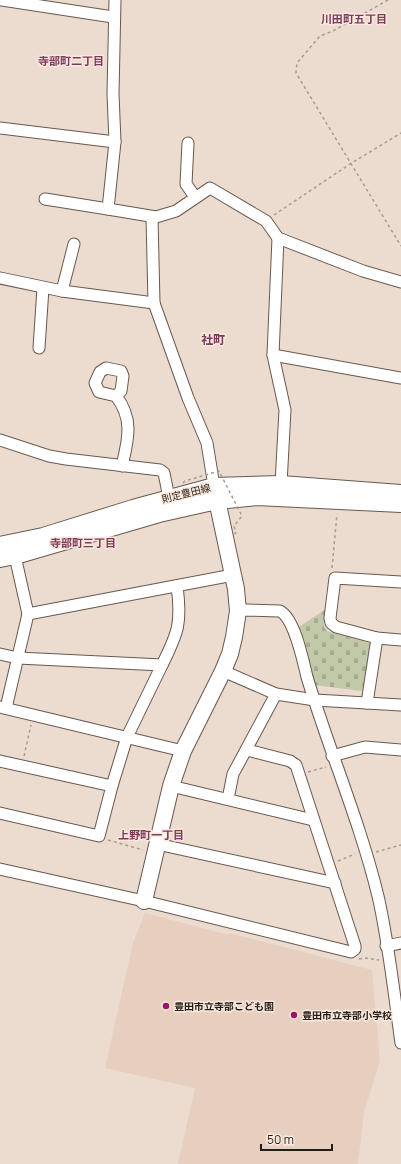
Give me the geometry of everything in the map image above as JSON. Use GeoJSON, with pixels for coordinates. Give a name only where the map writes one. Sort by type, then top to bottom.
{"type":"FeatureCollection","features":[{"type":"Feature","properties":{"kind":"main road","name":"則定豊田線"},"geometry":{"type":"LineString","coordinates":[[0,545],[43,536],[169,498],[281,484],[401,493]]}},
{"type":"Feature","properties":{"kind":"main road","name":"則定豊田線"},"geometry":{"type":"LineString","coordinates":[[8,557],[158,514],[215,493],[257,497],[401,504]]}},
{"type":"Feature","properties":{"kind":"main road"},"geometry":{"type":"LineString","coordinates":[[144,900],[152,847],[183,751],[223,671],[232,648],[238,612],[233,575],[215,493]]}},
{"type":"Feature","properties":{"kind":"street"},"geometry":{"type":"LineString","coordinates":[[2,0],[113,17]]}},
{"type":"Feature","properties":{"kind":"street"},"geometry":{"type":"LineString","coordinates":[[108,209],[115,142],[113,17],[115,0]]}},
{"type":"Feature","properties":{"kind":"street"},"geometry":{"type":"LineString","coordinates":[[0,128],[115,142]]}},
{"type":"Feature","properties":{"kind":"street"},"geometry":{"type":"LineString","coordinates":[[188,143],[186,184],[195,197]]}},
{"type":"Feature","properties":{"kind":"street"},"geometry":{"type":"LineString","coordinates":[[45,199],[152,218],[176,211],[210,188],[266,220],[278,238],[363,271],[401,282]]}},
{"type":"Feature","properties":{"kind":"street"},"geometry":{"type":"LineString","coordinates":[[152,218],[154,303],[188,398],[207,443],[215,493]]}},
{"type":"Feature","properties":{"kind":"street"},"geometry":{"type":"LineString","coordinates":[[278,238],[273,355],[285,410],[281,484]]}},
{"type":"Feature","properties":{"kind":"street"},"geometry":{"type":"LineString","coordinates":[[62,291],[74,244]]}},
{"type":"Feature","properties":{"kind":"street"},"geometry":{"type":"LineString","coordinates":[[0,278],[43,288],[154,303]]}},
{"type":"Feature","properties":{"kind":"street"},"geometry":{"type":"LineString","coordinates":[[38,348],[43,288]]}},
{"type":"Feature","properties":{"kind":"street"},"geometry":{"type":"LineString","coordinates":[[273,355],[401,378]]}},
{"type":"Feature","properties":{"kind":"street"},"geometry":{"type":"LineString","coordinates":[[116,396],[126,413],[129,426],[122,466]]}},
{"type":"Feature","properties":{"kind":"street"},"geometry":{"type":"LineString","coordinates":[[0,440],[49,456],[160,470],[164,473],[169,498]]}},
{"type":"Feature","properties":{"kind":"street"},"geometry":{"type":"LineString","coordinates":[[8,557],[28,614],[18,658],[3,708],[183,751]]}},
{"type":"Feature","properties":{"kind":"street"},"geometry":{"type":"LineString","coordinates":[[28,614],[233,575]]}},
{"type":"Feature","properties":{"kind":"street"},"geometry":{"type":"LineString","coordinates":[[401,582],[335,578],[331,623],[336,627],[377,638],[401,640]]}},
{"type":"Feature","properties":{"kind":"street"},"geometry":{"type":"LineString","coordinates":[[0,813],[99,836],[127,737],[177,633],[180,609],[177,586]]}},
{"type":"Feature","properties":{"kind":"street"},"geometry":{"type":"LineString","coordinates":[[238,612],[246,610],[280,611],[285,614],[297,642],[314,700],[366,855],[378,897],[390,961],[401,1043]]}},
{"type":"Feature","properties":{"kind":"street"},"geometry":{"type":"LineString","coordinates":[[367,703],[377,638]]}},
{"type":"Feature","properties":{"kind":"street"},"geometry":{"type":"LineString","coordinates":[[0,654],[18,658],[162,665]]}},
{"type":"Feature","properties":{"kind":"street"},"geometry":{"type":"LineString","coordinates":[[223,671],[276,694],[314,700],[401,705]]}},
{"type":"Feature","properties":{"kind":"street"},"geometry":{"type":"LineString","coordinates":[[228,799],[233,774],[276,694]]}},
{"type":"Feature","properties":{"kind":"street"},"geometry":{"type":"LineString","coordinates":[[334,760],[365,747],[401,750]]}},
{"type":"Feature","properties":{"kind":"street"},"geometry":{"type":"LineString","coordinates":[[0,869],[144,900],[352,952],[355,949],[355,946],[296,765],[290,761],[247,750]]}},
{"type":"Feature","properties":{"kind":"street"},"geometry":{"type":"LineString","coordinates":[[0,761],[112,786]]}},
{"type":"Feature","properties":{"kind":"street"},"geometry":{"type":"LineString","coordinates":[[171,786],[313,820]]}},
{"type":"Feature","properties":{"kind":"street"},"geometry":{"type":"LineString","coordinates":[[152,847],[335,884]]}},
{"type":"Feature","properties":{"kind":"street"},"geometry":{"type":"LineString","coordinates":[[386,946],[401,943]]}},
{"type":"Feature","properties":{"kind":"path"},"geometry":{"type":"LineString","coordinates":[[388,0],[333,31],[320,36],[297,63],[296,73],[401,246]]}},
{"type":"Feature","properties":{"kind":"path"},"geometry":{"type":"LineString","coordinates":[[266,220],[350,164],[401,133]]}},
{"type":"Feature","properties":{"kind":"path"},"geometry":{"type":"LineString","coordinates":[[183,483],[185,481],[219,471],[242,516],[234,526],[236,533],[233,535]]}},
{"type":"Feature","properties":{"kind":"path"},"geometry":{"type":"LineString","coordinates":[[335,578],[332,572],[337,514]]}},
{"type":"Feature","properties":{"kind":"path"},"geometry":{"type":"LineString","coordinates":[[22,765],[34,715]]}},
{"type":"Feature","properties":{"kind":"path"},"geometry":{"type":"LineString","coordinates":[[298,775],[334,760]]}},
{"type":"Feature","properties":{"kind":"path"},"geometry":{"type":"LineString","coordinates":[[99,836],[152,847]]}},
{"type":"Feature","properties":{"kind":"path"},"geometry":{"type":"LineString","coordinates":[[329,864],[401,845]]}},
{"type":"Feature","properties":{"kind":"path"},"geometry":{"type":"LineString","coordinates":[[355,960],[365,958],[390,961]]}},
{"type":"Feature","properties":{"kind":"shaded area","name":"豊田市立寺部小学校"},"geometry":{"type":"Polygon","coordinates":[[[145,913],[229,935],[230,933],[372,970],[380,1061],[364,1112],[358,1164],[178,1164],[195,1088],[105,1068],[133,943],[145,913]]]}},
{"type":"Feature","properties":{"kind":"green space"},"geometry":{"type":"Polygon","coordinates":[[[326,609],[324,627],[327,631],[372,644],[362,691],[314,685],[297,628],[326,609]]]}},
{"type":"Feature","properties":{"kind":"place","name":"豊田市立寺部こども園"},"geometry":{"type":"Point","coordinates":[166,1006]}},
{"type":"Feature","properties":{"kind":"place","name":"豊田市立寺部小学校"},"geometry":{"type":"Point","coordinates":[294,1015]}},
{"type":"Feature","properties":{"kind":"district","name":"川田町五丁目"},"geometry":{"type":"Point","coordinates":[354,18]}},
{"type":"Feature","properties":{"kind":"district","name":"寺部町二丁目"},"geometry":{"type":"Point","coordinates":[71,60]}},
{"type":"Feature","properties":{"kind":"district","name":"社町"},"geometry":{"type":"Point","coordinates":[213,339]}},
{"type":"Feature","properties":{"kind":"district","name":"寺部町三丁目"},"geometry":{"type":"Point","coordinates":[83,542]}},
{"type":"Feature","properties":{"kind":"district","name":"上野町一丁目"},"geometry":{"type":"Point","coordinates":[151,834]}}]}
